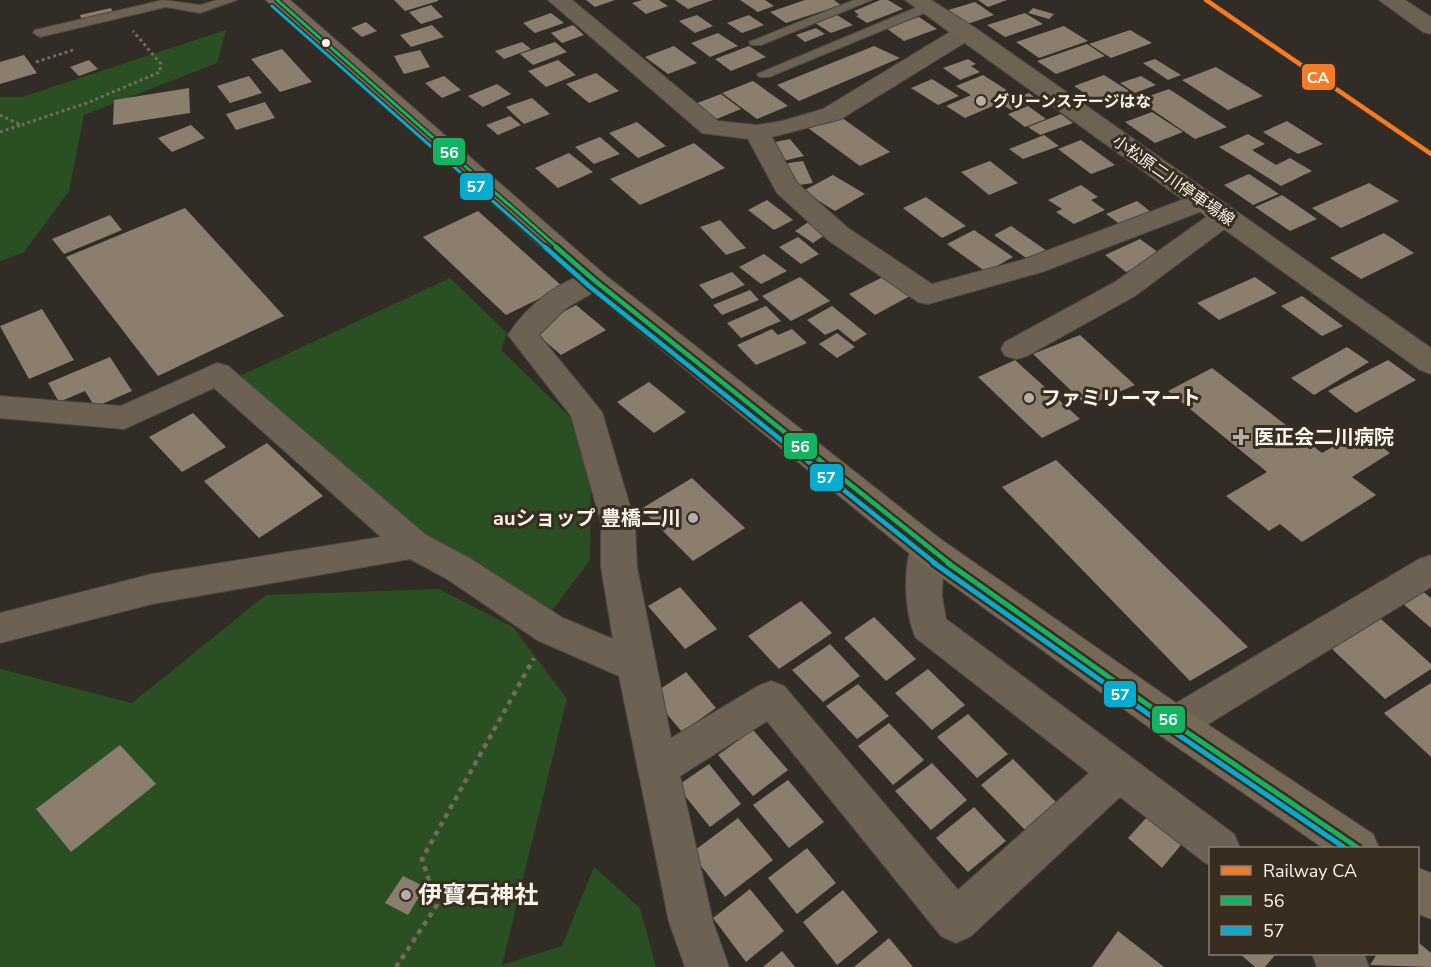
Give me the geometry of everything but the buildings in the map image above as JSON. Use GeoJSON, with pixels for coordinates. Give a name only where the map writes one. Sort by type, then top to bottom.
{"type":"FeatureCollection","features":[{"type":"Feature","properties":{"kind":"main road"},"geometry":{"type":"LineString","coordinates":[[277,0],[594,280],[927,548],[1175,724],[1355,847]]}},
{"type":"Feature","properties":{"kind":"main road","name":"小松原二川停車場線"},"geometry":{"type":"LineString","coordinates":[[922,3],[1431,363]]}},
{"type":"Feature","properties":{"kind":"street"},"geometry":{"type":"LineString","coordinates":[[559,0],[711,128],[757,132],[785,128],[832,114],[966,32]]}},
{"type":"Feature","properties":{"kind":"street"},"geometry":{"type":"LineString","coordinates":[[1390,0],[1431,27]]}},
{"type":"Feature","properties":{"kind":"street"},"geometry":{"type":"LineString","coordinates":[[757,132],[786,187],[838,234],[928,295],[1032,266],[1215,209]]}},
{"type":"Feature","properties":{"kind":"street"},"geometry":{"type":"LineString","coordinates":[[1016,349],[1125,289],[1215,209]]}},
{"type":"Feature","properties":{"kind":"street"},"geometry":{"type":"LineString","coordinates":[[594,280],[561,296],[546,307],[523,335],[586,412],[618,523],[619,567],[636,666],[692,922],[707,967]]}},
{"type":"Feature","properties":{"kind":"street"},"geometry":{"type":"LineString","coordinates":[[0,407],[124,418],[217,374],[414,545],[459,569],[550,628],[636,666]]}},
{"type":"Feature","properties":{"kind":"street"},"geometry":{"type":"LineString","coordinates":[[0,628],[152,589],[414,545]]}},
{"type":"Feature","properties":{"kind":"street"},"geometry":{"type":"LineString","coordinates":[[927,548],[924,596],[929,627],[1216,847]]}},
{"type":"Feature","properties":{"kind":"street"},"geometry":{"type":"LineString","coordinates":[[1175,724],[1431,569]]}},
{"type":"Feature","properties":{"kind":"street"},"geometry":{"type":"LineString","coordinates":[[659,767],[771,698],[956,921],[1119,772]]}},
{"type":"Feature","properties":{"kind":"street"},"geometry":{"type":"LineString","coordinates":[[1335,955],[1347,967]]}},
{"type":"Feature","properties":{"kind":"lane"},"geometry":{"type":"LineString","coordinates":[[40,33],[160,4],[175,4],[200,9],[231,0]]}},
{"type":"Feature","properties":{"kind":"lane"},"geometry":{"type":"LineString","coordinates":[[756,42],[866,0]]}},
{"type":"Feature","properties":{"kind":"lane"},"geometry":{"type":"LineString","coordinates":[[764,74],[922,3]]}},
{"type":"Feature","properties":{"kind":"path"},"geometry":{"type":"LineString","coordinates":[[0,132],[87,103],[160,72],[161,64],[133,31]]}},
{"type":"Feature","properties":{"kind":"path"},"geometry":{"type":"LineString","coordinates":[[0,115],[21,125]]}},
{"type":"Feature","properties":{"kind":"path"},"geometry":{"type":"LineString","coordinates":[[396,967],[437,905],[422,859],[550,628]]}},
{"type":"Feature","properties":{"kind":"green space"},"geometry":{"type":"Polygon","coordinates":[[[226,30],[217,63],[84,115],[69,191],[24,252],[0,261],[0,97],[22,97],[226,30]]]}},
{"type":"Feature","properties":{"kind":"green space"},"geometry":{"type":"Polygon","coordinates":[[[450,278],[507,333],[501,350],[570,417],[591,488],[590,560],[551,612],[436,546],[240,376],[450,278]]]}},
{"type":"Feature","properties":{"kind":"green space"},"geometry":{"type":"Polygon","coordinates":[[[439,589],[513,627],[567,699],[502,965],[562,946],[594,867],[640,908],[656,967],[0,967],[0,669],[132,703],[266,595],[439,589]]]}},
{"type":"Feature","properties":{"kind":"rail line","name":"CA"},"geometry":{"type":"LineString","coordinates":[[1206,0],[1431,154]]}},
{"type":"Feature","properties":{"kind":"transit line","name":"56"},"geometry":{"type":"LineString","coordinates":[[277,0],[594,280],[927,548],[1175,724],[1357,847]]}},
{"type":"Feature","properties":{"kind":"transit line","name":"57"},"geometry":{"type":"LineString","coordinates":[[272,6],[589,286],[922,554],[1171,730],[1344,847]]}},
{"type":"Feature","properties":{"kind":"place","name":"グリーンステージはな"},"geometry":{"type":"Point","coordinates":[981,101]}},
{"type":"Feature","properties":{"kind":"place","name":"ファミリーマート"},"geometry":{"type":"Point","coordinates":[1029,398]}},
{"type":"Feature","properties":{"kind":"place","name":"医正会二川病院"},"geometry":{"type":"Point","coordinates":[1241,437]}},
{"type":"Feature","properties":{"kind":"place","name":"auショップ 豊橋二川"},"geometry":{"type":"Point","coordinates":[693,518]}},
{"type":"Feature","properties":{"kind":"place","name":"伊寶石神社"},"geometry":{"type":"Point","coordinates":[406,895]}}]}
